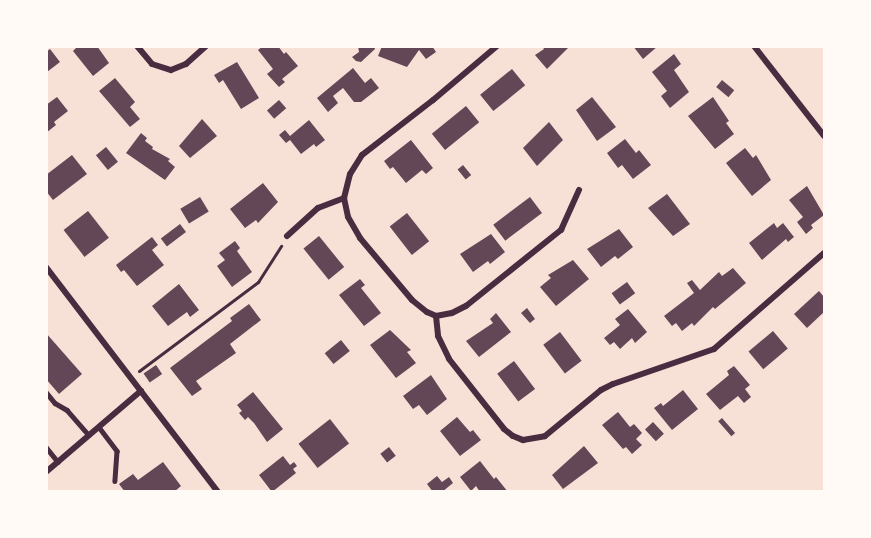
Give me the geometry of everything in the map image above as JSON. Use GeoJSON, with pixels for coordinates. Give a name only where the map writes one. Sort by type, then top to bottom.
{"type":"FeatureCollection","features":[{"type":"Feature","properties":{"kind":"street"},"geometry":{"type":"LineString","coordinates":[[137,46],[152,64],[171,70],[186,64],[206,46]]}},
{"type":"Feature","properties":{"kind":"street"},"geometry":{"type":"LineString","coordinates":[[497,46],[433,100],[362,155],[350,174],[344,198],[348,217],[360,238],[412,300],[436,316],[452,313],[466,306],[561,230],[579,190]]}},
{"type":"Feature","properties":{"kind":"street"},"geometry":{"type":"LineString","coordinates":[[754,46],[825,136]]}},
{"type":"Feature","properties":{"kind":"street"},"geometry":{"type":"LineString","coordinates":[[287,236],[318,208],[344,198]]}},
{"type":"Feature","properties":{"kind":"street"},"geometry":{"type":"LineString","coordinates":[[436,316],[442,348],[504,429],[523,440],[533,439],[545,436],[601,390],[613,384],[714,349],[825,253]]}},
{"type":"Feature","properties":{"kind":"street"},"geometry":{"type":"LineString","coordinates":[[46,267],[218,492]]}},
{"type":"Feature","properties":{"kind":"street"},"geometry":{"type":"LineString","coordinates":[[46,472],[141,391]]}},
{"type":"Feature","properties":{"kind":"lane"},"geometry":{"type":"LineString","coordinates":[[46,392],[55,403],[67,410],[89,435]]}},
{"type":"Feature","properties":{"kind":"lane"},"geometry":{"type":"LineString","coordinates":[[99,427],[117,451],[115,481]]}},
{"type":"Feature","properties":{"kind":"lane"},"geometry":{"type":"LineString","coordinates":[[46,447],[58,462]]}},
{"type":"Feature","properties":{"kind":"path"},"geometry":{"type":"LineString","coordinates":[[131,378],[258,282],[287,236]]}},
{"type":"Feature","properties":{"kind":"building"},"geometry":{"type":"Polygon","coordinates":[[[78,46],[97,46],[109,63],[93,76],[73,51],[78,46]]]}},
{"type":"Feature","properties":{"kind":"building"},"geometry":{"type":"Polygon","coordinates":[[[263,46],[278,46],[298,66],[282,79],[285,82],[279,87],[267,74],[273,69],[258,50],[263,46]]]}},
{"type":"Feature","properties":{"kind":"building"},"geometry":{"type":"Polygon","coordinates":[[[358,46],[374,46],[375,49],[361,62],[352,57],[359,52],[358,46]]]}},
{"type":"Feature","properties":{"kind":"building"},"geometry":{"type":"Polygon","coordinates":[[[382,46],[432,46],[436,52],[426,59],[419,50],[407,67],[378,56],[382,46]]]}},
{"type":"Feature","properties":{"kind":"building"},"geometry":{"type":"Polygon","coordinates":[[[542,46],[570,46],[547,69],[535,55],[544,49],[542,46]]]}},
{"type":"Feature","properties":{"kind":"building"},"geometry":{"type":"Polygon","coordinates":[[[633,46],[658,46],[643,59],[633,46]]]}},
{"type":"Feature","properties":{"kind":"building"},"geometry":{"type":"Polygon","coordinates":[[[50,49],[60,62],[47,72],[46,52],[50,49]]]}},
{"type":"Feature","properties":{"kind":"building"},"geometry":{"type":"Polygon","coordinates":[[[674,54],[681,64],[674,70],[689,92],[670,108],[661,96],[667,91],[652,72],[674,54]]]}},
{"type":"Feature","properties":{"kind":"building"},"geometry":{"type":"Polygon","coordinates":[[[237,62],[259,98],[241,109],[223,80],[219,83],[214,75],[237,62]]]}},
{"type":"Feature","properties":{"kind":"building"},"geometry":{"type":"Polygon","coordinates":[[[353,68],[365,83],[371,78],[379,88],[361,102],[354,102],[343,88],[333,96],[338,103],[328,112],[317,98],[353,68]]]}},
{"type":"Feature","properties":{"kind":"building"},"geometry":{"type":"Polygon","coordinates":[[[512,69],[525,85],[493,111],[480,95],[512,69]]]}},
{"type":"Feature","properties":{"kind":"building"},"geometry":{"type":"Polygon","coordinates":[[[115,78],[135,102],[130,107],[140,119],[130,127],[99,91],[115,78]]]}},
{"type":"Feature","properties":{"kind":"building"},"geometry":{"type":"Polygon","coordinates":[[[722,80],[734,90],[728,97],[716,87],[722,80]]]}},
{"type":"Feature","properties":{"kind":"building"},"geometry":{"type":"Polygon","coordinates":[[[57,97],[68,111],[54,122],[56,125],[46,133],[46,105],[57,97]]]}},
{"type":"Feature","properties":{"kind":"building"},"geometry":{"type":"Polygon","coordinates":[[[592,97],[616,127],[597,141],[576,110],[592,97]]]}},
{"type":"Feature","properties":{"kind":"building"},"geometry":{"type":"Polygon","coordinates":[[[713,97],[729,121],[726,123],[734,134],[715,149],[688,116],[713,97]]]}},
{"type":"Feature","properties":{"kind":"building"},"geometry":{"type":"Polygon","coordinates":[[[279,100],[286,108],[274,119],[267,110],[279,100]]]}},
{"type":"Feature","properties":{"kind":"building"},"geometry":{"type":"Polygon","coordinates":[[[466,106],[479,122],[445,150],[432,134],[466,106]]]}},
{"type":"Feature","properties":{"kind":"building"},"geometry":{"type":"Polygon","coordinates":[[[202,119],[217,136],[190,158],[179,146],[202,119]]]}},
{"type":"Feature","properties":{"kind":"building"},"geometry":{"type":"Polygon","coordinates":[[[309,120],[325,140],[316,147],[314,144],[301,154],[290,140],[286,143],[279,135],[285,130],[290,136],[309,120]]]}},
{"type":"Feature","properties":{"kind":"building"},"geometry":{"type":"Polygon","coordinates":[[[549,122],[563,140],[537,166],[523,148],[549,122]]]}},
{"type":"Feature","properties":{"kind":"building"},"geometry":{"type":"Polygon","coordinates":[[[141,133],[147,138],[145,141],[153,147],[152,149],[170,159],[168,161],[175,167],[165,180],[126,153],[141,133]]]}},
{"type":"Feature","properties":{"kind":"building"},"geometry":{"type":"Polygon","coordinates":[[[625,139],[636,153],[639,150],[651,165],[633,179],[622,165],[618,168],[607,153],[625,139]]]}},
{"type":"Feature","properties":{"kind":"building"},"geometry":{"type":"Polygon","coordinates":[[[411,140],[433,168],[426,174],[422,170],[406,183],[393,167],[390,169],[384,161],[411,140]]]}},
{"type":"Feature","properties":{"kind":"building"},"geometry":{"type":"Polygon","coordinates":[[[106,147],[118,162],[108,170],[96,155],[106,147]]]}},
{"type":"Feature","properties":{"kind":"building"},"geometry":{"type":"Polygon","coordinates":[[[745,148],[753,158],[756,155],[771,180],[752,196],[726,163],[745,148]]]}},
{"type":"Feature","properties":{"kind":"building"},"geometry":{"type":"Polygon","coordinates":[[[72,155],[87,174],[53,200],[46,191],[46,175],[72,155]]]}},
{"type":"Feature","properties":{"kind":"building"},"geometry":{"type":"Polygon","coordinates":[[[463,165],[471,175],[466,180],[458,169],[463,165]]]}},
{"type":"Feature","properties":{"kind":"building"},"geometry":{"type":"Polygon","coordinates":[[[263,183],[278,202],[258,223],[256,220],[245,228],[230,209],[263,183]]]}},
{"type":"Feature","properties":{"kind":"building"},"geometry":{"type":"Polygon","coordinates":[[[807,186],[824,215],[811,225],[813,228],[806,234],[797,222],[803,217],[789,200],[807,186]]]}},
{"type":"Feature","properties":{"kind":"building"},"geometry":{"type":"Polygon","coordinates":[[[667,194],[690,224],[673,236],[648,208],[667,194]]]}},
{"type":"Feature","properties":{"kind":"building"},"geometry":{"type":"Polygon","coordinates":[[[200,197],[209,212],[189,223],[180,209],[200,197]]]}},
{"type":"Feature","properties":{"kind":"building"},"geometry":{"type":"Polygon","coordinates":[[[530,197],[542,213],[505,241],[493,225],[530,197]]]}},
{"type":"Feature","properties":{"kind":"building"},"geometry":{"type":"Polygon","coordinates":[[[88,211],[109,238],[85,257],[64,230],[88,211]]]}},
{"type":"Feature","properties":{"kind":"building"},"geometry":{"type":"Polygon","coordinates":[[[407,213],[429,241],[412,255],[390,227],[407,213]]]}},
{"type":"Feature","properties":{"kind":"building"},"geometry":{"type":"Polygon","coordinates":[[[774,223],[777,228],[783,223],[794,237],[788,242],[786,239],[762,260],[749,243],[774,223]]]}},
{"type":"Feature","properties":{"kind":"building"},"geometry":{"type":"Polygon","coordinates":[[[180,224],[186,232],[167,246],[161,238],[180,224]]]}},
{"type":"Feature","properties":{"kind":"building"},"geometry":{"type":"Polygon","coordinates":[[[619,229],[633,247],[618,259],[615,256],[601,267],[587,249],[619,229]]]}},
{"type":"Feature","properties":{"kind":"building"},"geometry":{"type":"Polygon","coordinates":[[[491,234],[505,252],[490,264],[488,261],[473,272],[460,254],[491,234]]]}},
{"type":"Feature","properties":{"kind":"building"},"geometry":{"type":"Polygon","coordinates":[[[319,236],[344,267],[329,280],[303,249],[319,236]]]}},
{"type":"Feature","properties":{"kind":"building"},"geometry":{"type":"Polygon","coordinates":[[[152,237],[158,245],[152,250],[164,265],[137,286],[124,270],[121,272],[116,265],[152,237]]]}},
{"type":"Feature","properties":{"kind":"building"},"geometry":{"type":"Polygon","coordinates":[[[235,241],[240,248],[237,251],[252,272],[232,287],[217,266],[225,260],[219,253],[235,241]]]}},
{"type":"Feature","properties":{"kind":"building"},"geometry":{"type":"Polygon","coordinates":[[[573,260],[589,279],[556,306],[540,287],[551,278],[548,275],[573,260]]]}},
{"type":"Feature","properties":{"kind":"building"},"geometry":{"type":"Polygon","coordinates":[[[733,268],[746,283],[715,309],[713,307],[694,326],[692,323],[682,331],[676,323],[672,326],[664,316],[694,293],[687,283],[692,280],[700,290],[719,272],[722,276],[733,268]]]}},
{"type":"Feature","properties":{"kind":"building"},"geometry":{"type":"Polygon","coordinates":[[[360,279],[365,285],[361,288],[381,313],[364,326],[339,295],[360,279]]]}},
{"type":"Feature","properties":{"kind":"building"},"geometry":{"type":"Polygon","coordinates":[[[627,282],[635,293],[620,304],[612,293],[627,282]]]}},
{"type":"Feature","properties":{"kind":"building"},"geometry":{"type":"Polygon","coordinates":[[[179,284],[199,310],[190,317],[187,312],[168,326],[152,306],[179,284]]]}},
{"type":"Feature","properties":{"kind":"building"},"geometry":{"type":"Polygon","coordinates":[[[819,291],[824,297],[824,312],[807,328],[794,314],[819,291]]]}},
{"type":"Feature","properties":{"kind":"building"},"geometry":{"type":"Polygon","coordinates":[[[249,304],[261,320],[230,344],[236,353],[196,381],[202,389],[192,396],[170,368],[232,321],[230,318],[249,304]]]}},
{"type":"Feature","properties":{"kind":"building"},"geometry":{"type":"Polygon","coordinates":[[[527,308],[535,319],[530,323],[521,313],[527,308]]]}},
{"type":"Feature","properties":{"kind":"building"},"geometry":{"type":"Polygon","coordinates":[[[628,309],[647,332],[635,343],[632,338],[620,349],[614,342],[610,345],[604,338],[620,325],[615,319],[628,309]]]}},
{"type":"Feature","properties":{"kind":"building"},"geometry":{"type":"Polygon","coordinates":[[[496,313],[511,332],[479,357],[466,341],[493,323],[490,319],[496,313]]]}},
{"type":"Feature","properties":{"kind":"building"},"geometry":{"type":"Polygon","coordinates":[[[390,330],[411,350],[407,352],[416,363],[396,378],[370,345],[390,330]]]}},
{"type":"Feature","properties":{"kind":"building"},"geometry":{"type":"Polygon","coordinates":[[[773,331],[788,349],[763,369],[748,352],[773,331]]]}},
{"type":"Feature","properties":{"kind":"building"},"geometry":{"type":"Polygon","coordinates":[[[560,332],[582,361],[565,373],[543,345],[560,332]]]}},
{"type":"Feature","properties":{"kind":"building"},"geometry":{"type":"Polygon","coordinates":[[[46,333],[82,374],[59,394],[46,379],[46,333]]]}},
{"type":"Feature","properties":{"kind":"building"},"geometry":{"type":"Polygon","coordinates":[[[341,340],[350,351],[333,364],[325,353],[341,340]]]}},
{"type":"Feature","properties":{"kind":"building"},"geometry":{"type":"Polygon","coordinates":[[[514,361],[535,389],[518,402],[497,374],[514,361]]]}},
{"type":"Feature","properties":{"kind":"building"},"geometry":{"type":"Polygon","coordinates":[[[156,365],[162,374],[150,383],[144,373],[156,365]]]}},
{"type":"Feature","properties":{"kind":"building"},"geometry":{"type":"Polygon","coordinates":[[[734,366],[750,385],[745,389],[751,397],[744,403],[738,396],[720,410],[706,394],[729,375],[727,371],[734,366]]]}},
{"type":"Feature","properties":{"kind":"building"},"geometry":{"type":"Polygon","coordinates":[[[431,375],[447,399],[427,415],[419,405],[413,409],[403,396],[431,375]]]}},
{"type":"Feature","properties":{"kind":"building"},"geometry":{"type":"Polygon","coordinates":[[[683,390],[698,409],[672,430],[654,408],[661,403],[663,406],[683,390]]]}},
{"type":"Feature","properties":{"kind":"building"},"geometry":{"type":"Polygon","coordinates":[[[253,392],[283,429],[267,442],[254,423],[248,417],[245,420],[239,413],[242,411],[237,405],[253,392]]]}},
{"type":"Feature","properties":{"kind":"building"},"geometry":{"type":"Polygon","coordinates":[[[618,412],[630,427],[634,424],[642,433],[636,439],[642,445],[632,454],[626,447],[623,449],[602,425],[618,412]]]}},
{"type":"Feature","properties":{"kind":"building"},"geometry":{"type":"Polygon","coordinates":[[[457,417],[470,432],[473,430],[481,440],[460,456],[440,431],[457,417]]]}},
{"type":"Feature","properties":{"kind":"building"},"geometry":{"type":"Polygon","coordinates":[[[722,418],[735,433],[731,436],[718,421],[722,418]]]}},
{"type":"Feature","properties":{"kind":"building"},"geometry":{"type":"Polygon","coordinates":[[[330,419],[349,443],[318,468],[298,444],[330,419]]]}},
{"type":"Feature","properties":{"kind":"building"},"geometry":{"type":"Polygon","coordinates":[[[653,422],[664,434],[656,441],[645,430],[653,422]]]}},
{"type":"Feature","properties":{"kind":"building"},"geometry":{"type":"Polygon","coordinates":[[[584,446],[598,463],[563,489],[552,475],[584,446]]]}},
{"type":"Feature","properties":{"kind":"building"},"geometry":{"type":"Polygon","coordinates":[[[389,447],[396,456],[387,462],[380,454],[389,447]]]}},
{"type":"Feature","properties":{"kind":"building"},"geometry":{"type":"Polygon","coordinates":[[[283,456],[290,465],[294,462],[297,466],[293,469],[296,473],[272,492],[259,475],[283,456]]]}},
{"type":"Feature","properties":{"kind":"building"},"geometry":{"type":"Polygon","coordinates":[[[480,461],[508,492],[480,492],[476,486],[471,491],[460,477],[480,461]]]}},
{"type":"Feature","properties":{"kind":"building"},"geometry":{"type":"Polygon","coordinates":[[[163,462],[181,486],[174,492],[125,492],[119,484],[133,474],[138,480],[163,462]]]}},
{"type":"Feature","properties":{"kind":"building"},"geometry":{"type":"Polygon","coordinates":[[[437,476],[442,482],[449,477],[453,483],[442,492],[433,492],[427,484],[437,476]]]}}]}
